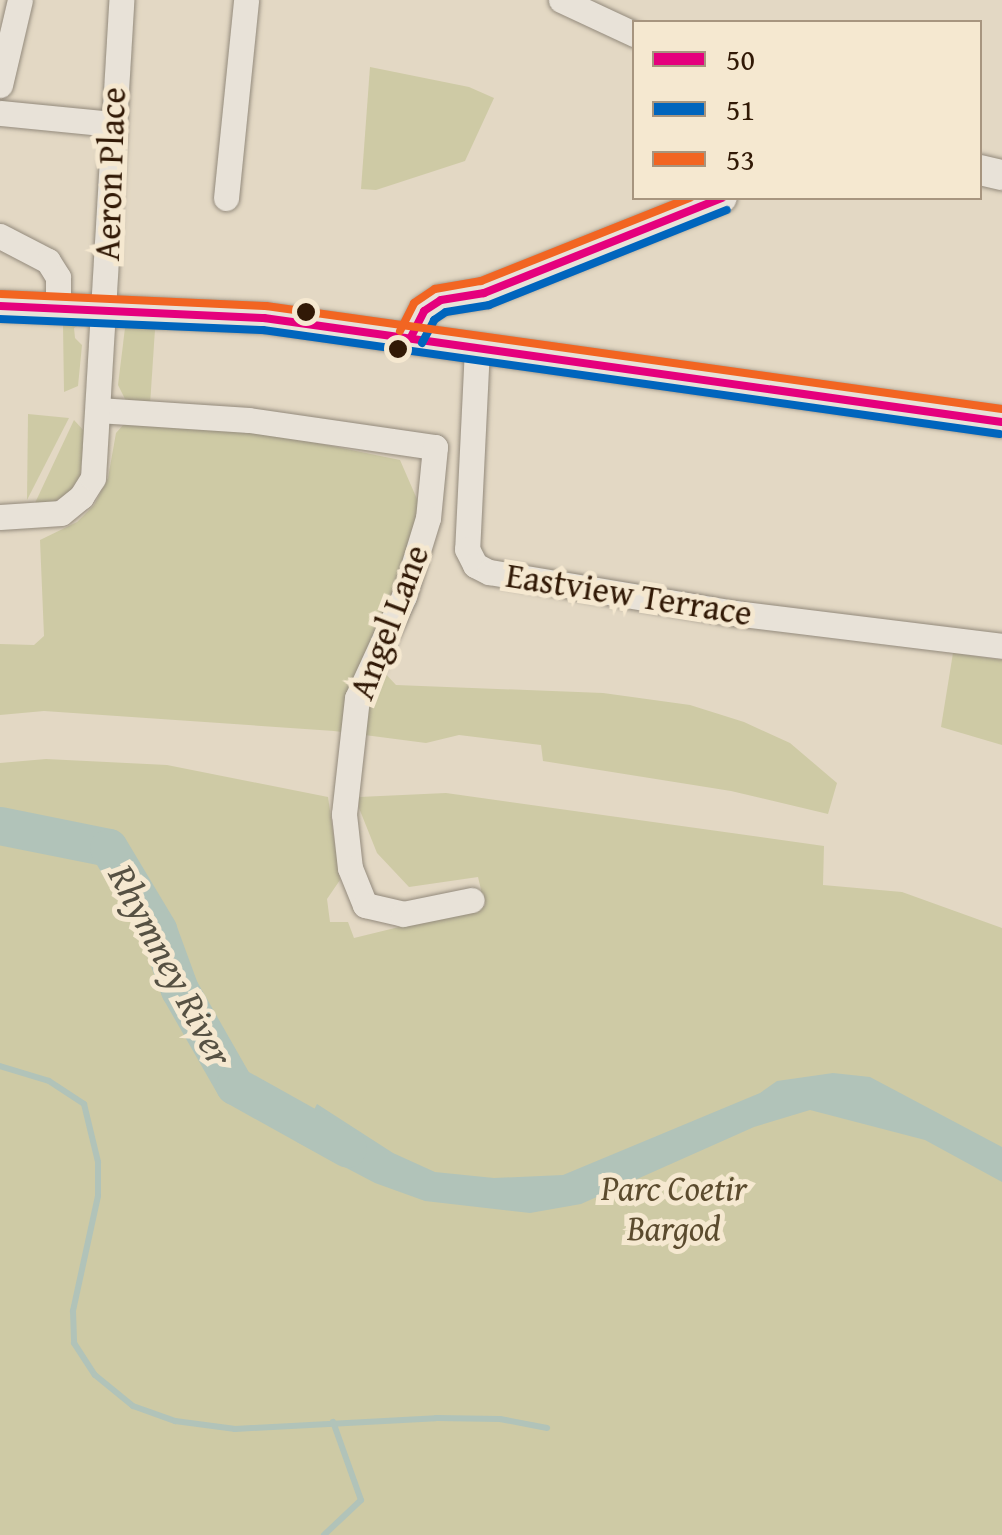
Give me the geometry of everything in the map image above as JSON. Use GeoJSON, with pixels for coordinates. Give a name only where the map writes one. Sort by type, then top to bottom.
{"type":"FeatureCollection","features":[{"type":"Feature","properties":{"kind":"street"},"geometry":{"type":"LineString","coordinates":[[0,85],[20,0]]}},
{"type":"Feature","properties":{"kind":"street","name":"Aeron Place"},"geometry":{"type":"LineString","coordinates":[[0,516],[61,513],[80,498],[93,478],[121,0]]}},
{"type":"Feature","properties":{"kind":"street"},"geometry":{"type":"LineString","coordinates":[[226,198],[246,0]]}},
{"type":"Feature","properties":{"kind":"street"},"geometry":{"type":"LineString","coordinates":[[561,0],[632,33]]}},
{"type":"Feature","properties":{"kind":"street"},"geometry":{"type":"LineString","coordinates":[[0,114],[112,124]]}},
{"type":"Feature","properties":{"kind":"street"},"geometry":{"type":"LineString","coordinates":[[411,337],[424,311],[440,300],[484,293],[717,200]]}},
{"type":"Feature","properties":{"kind":"street"},"geometry":{"type":"LineString","coordinates":[[0,236],[48,261],[58,277],[58,306]]}},
{"type":"Feature","properties":{"kind":"street"},"geometry":{"type":"LineString","coordinates":[[477,348],[474,312],[484,293]]}},
{"type":"Feature","properties":{"kind":"street"},"geometry":{"type":"LineString","coordinates":[[0,306],[264,318],[1002,422]]}},
{"type":"Feature","properties":{"kind":"street","name":"Eastview Terrace"},"geometry":{"type":"LineString","coordinates":[[477,348],[467,549],[475,565],[489,572],[735,613],[1002,646]]}},
{"type":"Feature","properties":{"kind":"street","name":"Angel Lane"},"geometry":{"type":"LineString","coordinates":[[98,410],[249,420],[436,447],[435,483],[412,568],[353,714],[346,780],[350,868],[364,905],[403,914],[472,900]]}},
{"type":"Feature","properties":{"kind":"green space"},"geometry":{"type":"Polygon","coordinates":[[[370,67],[469,87],[494,98],[465,161],[376,190],[361,189],[370,67]]]}},
{"type":"Feature","properties":{"kind":"green space"},"geometry":{"type":"Polygon","coordinates":[[[63,325],[79,325],[74,328],[75,338],[82,345],[78,386],[64,392],[63,325]]]}},
{"type":"Feature","properties":{"kind":"green space"},"geometry":{"type":"Polygon","coordinates":[[[125,328],[155,329],[150,405],[127,403],[118,385],[125,328]]]}},
{"type":"Feature","properties":{"kind":"green space"},"geometry":{"type":"Polygon","coordinates":[[[28,414],[69,418],[27,500],[28,414]]]}},
{"type":"Feature","properties":{"kind":"green space"},"geometry":{"type":"Polygon","coordinates":[[[74,420],[85,432],[80,476],[68,494],[52,503],[35,503],[74,420]]]}},
{"type":"Feature","properties":{"kind":"green space"},"geometry":{"type":"Polygon","coordinates":[[[152,421],[249,429],[400,460],[420,506],[405,562],[366,653],[396,685],[603,693],[690,705],[744,722],[790,743],[837,783],[828,814],[731,791],[543,761],[541,745],[459,735],[426,743],[334,731],[44,711],[0,715],[0,644],[34,645],[44,636],[40,540],[77,522],[94,505],[108,478],[116,433],[124,424],[152,421]]]}},
{"type":"Feature","properties":{"kind":"green space"},"geometry":{"type":"Polygon","coordinates":[[[953,653],[1002,660],[1002,745],[941,727],[953,653]]]}},
{"type":"Feature","properties":{"kind":"green space","name":"Parc Coetir Bargod"},"geometry":{"type":"Polygon","coordinates":[[[46,759],[167,765],[328,797],[340,880],[327,899],[330,922],[348,922],[354,938],[485,906],[478,877],[409,887],[377,853],[359,808],[359,797],[446,793],[824,846],[823,885],[902,892],[1002,928],[1002,1535],[0,1535],[0,763],[46,759]]]}},
{"type":"Feature","properties":{"kind":"shaded area"},"geometry":{"type":"Polygon","coordinates":[[[833,1073],[870,1077],[1002,1147],[1002,1182],[925,1140],[810,1110],[754,1127],[581,1204],[530,1213],[425,1201],[375,1183],[297,1142],[317,1104],[393,1153],[435,1172],[494,1178],[563,1175],[760,1093],[777,1081],[833,1073]]]}},
{"type":"Feature","properties":{"kind":"waterway","name":"Rhymney River"},"geometry":{"type":"LineString","coordinates":[[0,826],[109,848],[158,930],[180,990],[235,1086],[348,1149]]}},
{"type":"Feature","properties":{"kind":"waterway"},"geometry":{"type":"LineString","coordinates":[[0,1066],[49,1081],[84,1104],[98,1162],[98,1196],[73,1311],[74,1343],[95,1375],[133,1406],[175,1421],[235,1429],[436,1418],[500,1419],[547,1428]]}},
{"type":"Feature","properties":{"kind":"waterway"},"geometry":{"type":"LineString","coordinates":[[324,1535],[361,1500],[333,1422]]}},
{"type":"Feature","properties":{"kind":"transit line","name":"53"},"geometry":{"type":"LineString","coordinates":[[400,331],[414,303],[435,289],[481,281],[685,200]]}},
{"type":"Feature","properties":{"kind":"transit line","name":"50"},"geometry":{"type":"LineString","coordinates":[[411,337],[424,311],[441,300],[484,293],[717,200]]}},
{"type":"Feature","properties":{"kind":"transit line","name":"51"},"geometry":{"type":"LineString","coordinates":[[422,343],[434,320],[446,312],[489,305],[727,210]]}},
{"type":"Feature","properties":{"kind":"transit line","name":"53"},"geometry":{"type":"LineString","coordinates":[[1,294],[266,306],[1002,409]]}},
{"type":"Feature","properties":{"kind":"transit line","name":"50"},"geometry":{"type":"LineString","coordinates":[[0,306],[264,318],[1002,422]]}},
{"type":"Feature","properties":{"kind":"transit line","name":"51"},"geometry":{"type":"LineString","coordinates":[[0,319],[263,330],[1000,434]]}}]}
